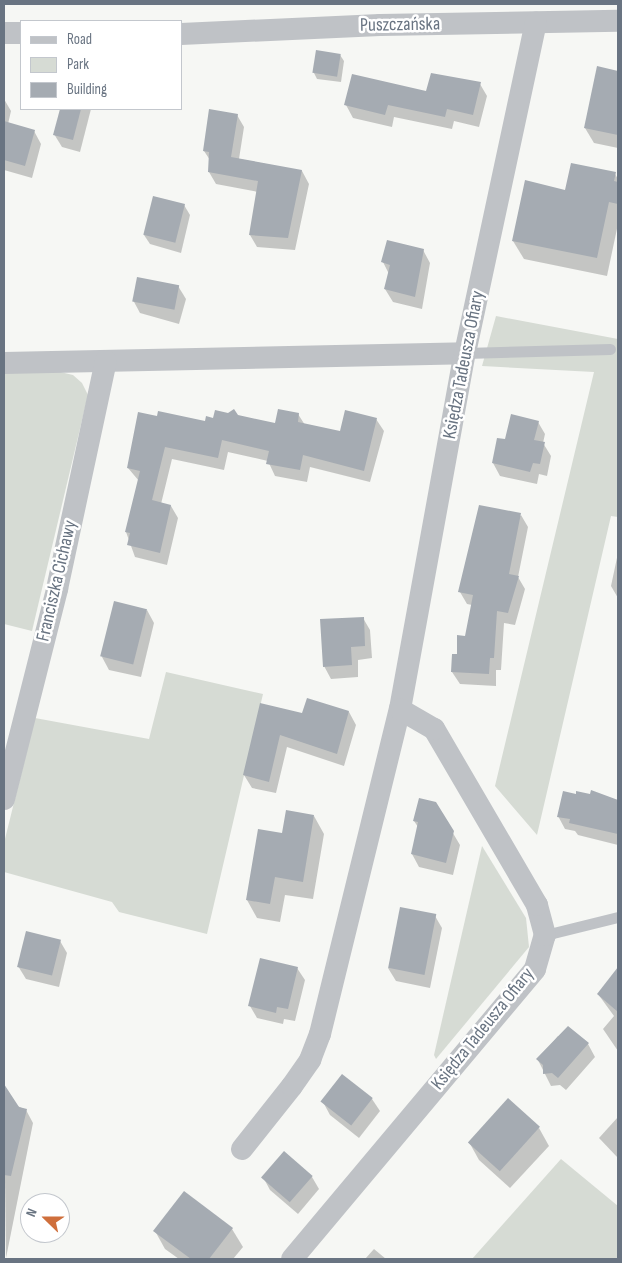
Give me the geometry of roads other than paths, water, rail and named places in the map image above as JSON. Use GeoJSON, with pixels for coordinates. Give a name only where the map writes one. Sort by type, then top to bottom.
{"type":"FeatureCollection","features":[{"type":"Feature","properties":{"kind":"street","name":"Puszczańska"},"geometry":{"type":"LineString","coordinates":[[182,34],[380,25],[618,21]]}},
{"type":"Feature","properties":{"kind":"street","name":"Księdza Tadeusza Ofiary"},"geometry":{"type":"LineString","coordinates":[[242,1149],[310,1060],[320,1034],[400,709],[465,353],[536,23]]}},
{"type":"Feature","properties":{"kind":"street"},"geometry":{"type":"LineString","coordinates":[[4,33],[20,33]]}},
{"type":"Feature","properties":{"kind":"street"},"geometry":{"type":"LineString","coordinates":[[4,363],[465,353]]}},
{"type":"Feature","properties":{"kind":"street","name":"Franciszka Cichawy"},"geometry":{"type":"LineString","coordinates":[[4,799],[56,589],[106,361]]}},
{"type":"Feature","properties":{"kind":"street"},"geometry":{"type":"LineString","coordinates":[[400,709],[434,729],[537,905],[545,934]]}},
{"type":"Feature","properties":{"kind":"street","name":"Księdza Tadeusza Ofiary"},"geometry":{"type":"LineString","coordinates":[[292,1259],[535,969],[545,934]]}},
{"type":"Feature","properties":{"kind":"lane"},"geometry":{"type":"LineString","coordinates":[[465,353],[610,349]]}},
{"type":"Feature","properties":{"kind":"lane"},"geometry":{"type":"LineString","coordinates":[[545,934],[618,917]]}}]}
